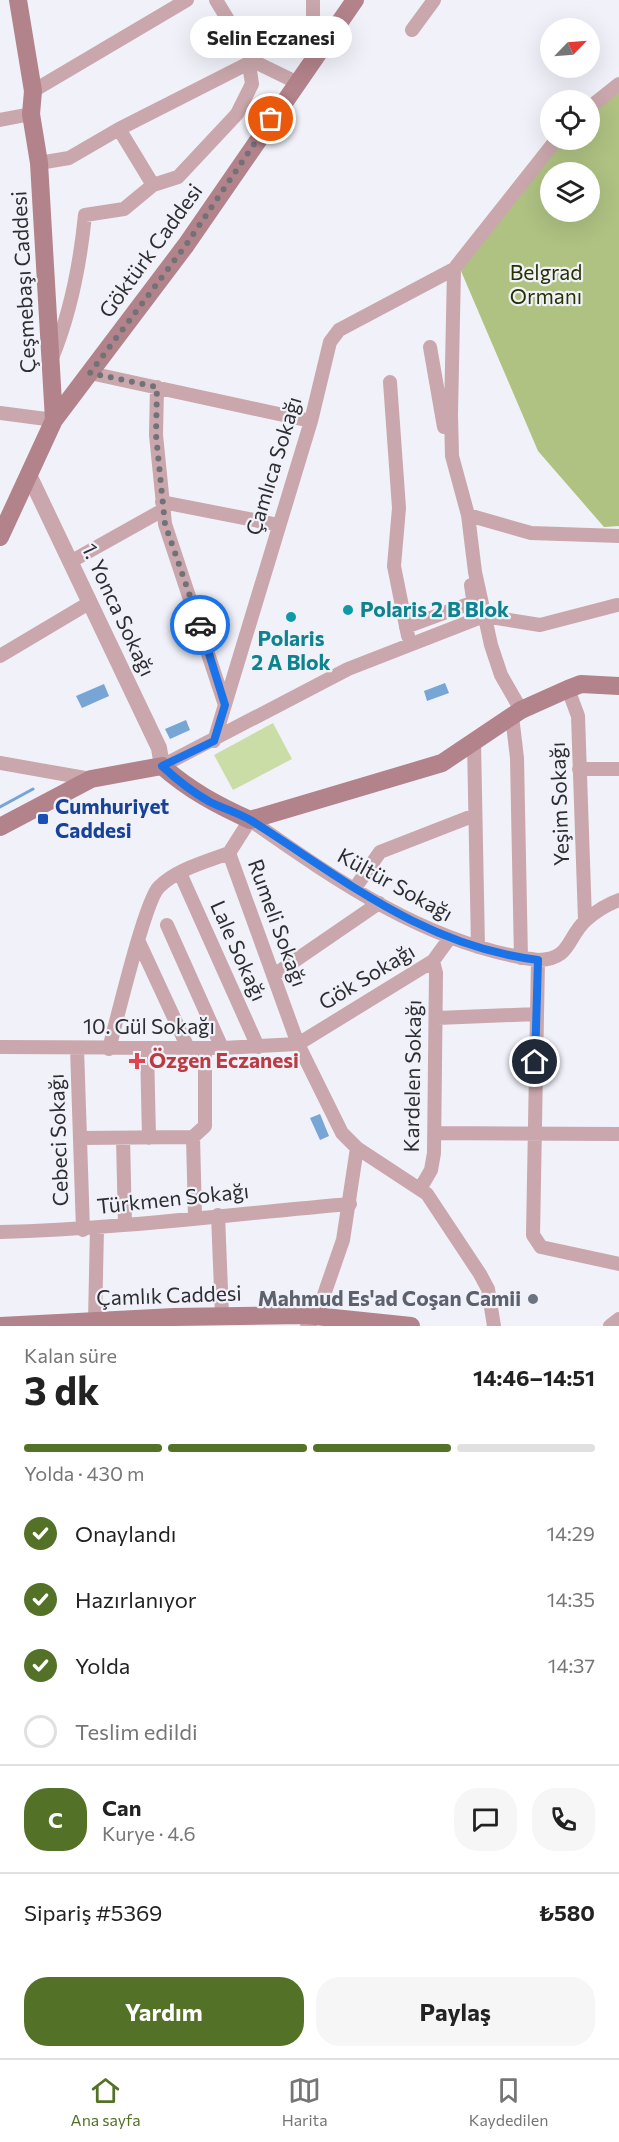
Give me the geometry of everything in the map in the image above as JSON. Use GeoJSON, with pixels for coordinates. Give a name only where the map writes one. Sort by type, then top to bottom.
{"type":"FeatureCollection","features":[{"type":"Feature","properties":{"kind":"main road","name":"Göktürk Caddesi"},"geometry":{"type":"LineString","coordinates":[[0,537],[54,420],[186,245],[354,0]]}},
{"type":"Feature","properties":{"kind":"main road","name":"Çeşmebaşı Caddesi"},"geometry":{"type":"LineString","coordinates":[[19,1],[33,91],[31,114],[39,163],[54,420]]}},
{"type":"Feature","properties":{"kind":"main road"},"geometry":{"type":"LineString","coordinates":[[0,827],[91,779],[162,766],[182,784],[208,801],[250,820],[442,763],[517,713],[581,684],[619,686]]}},
{"type":"Feature","properties":{"kind":"main road","name":"Çamlık Caddesi"},"geometry":{"type":"LineString","coordinates":[[0,1326],[222,1316],[411,1326]]}},
{"type":"Feature","properties":{"kind":"street"},"geometry":{"type":"LineString","coordinates":[[33,91],[187,0]]}},
{"type":"Feature","properties":{"kind":"street"},"geometry":{"type":"LineString","coordinates":[[51,360],[65,327],[80,261],[85,215],[124,209],[153,185],[178,177],[237,114],[252,84],[251,62],[216,0]]}},
{"type":"Feature","properties":{"kind":"street"},"geometry":{"type":"LineString","coordinates":[[313,0],[313,27],[320,49]]}},
{"type":"Feature","properties":{"kind":"street"},"geometry":{"type":"LineString","coordinates":[[412,30],[434,0]]}},
{"type":"Feature","properties":{"kind":"street"},"geometry":{"type":"LineString","coordinates":[[251,62],[296,82]]}},
{"type":"Feature","properties":{"kind":"street"},"geometry":{"type":"LineString","coordinates":[[39,163],[69,158],[119,129],[251,62]]}},
{"type":"Feature","properties":{"kind":"street"},"geometry":{"type":"LineString","coordinates":[[600,99],[619,84]]}},
{"type":"Feature","properties":{"kind":"street"},"geometry":{"type":"LineString","coordinates":[[0,120],[31,114]]}},
{"type":"Feature","properties":{"kind":"street"},"geometry":{"type":"LineString","coordinates":[[119,129],[153,185]]}},
{"type":"Feature","properties":{"kind":"street"},"geometry":{"type":"LineString","coordinates":[[521,958],[517,713],[501,675],[484,616],[468,516],[452,445],[453,268],[548,150]]}},
{"type":"Feature","properties":{"kind":"street","name":"Çamlıca Sokağı"},"geometry":{"type":"LineString","coordinates":[[214,741],[311,421],[330,342],[339,330],[453,268]]}},
{"type":"Feature","properties":{"kind":"street"},"geometry":{"type":"LineString","coordinates":[[406,627],[461,608],[473,599],[430,347]]}},
{"type":"Feature","properties":{"kind":"street"},"geometry":{"type":"LineString","coordinates":[[90,373],[311,421]]}},
{"type":"Feature","properties":{"kind":"street"},"geometry":{"type":"LineString","coordinates":[[390,382],[399,508],[393,566],[410,644]]}},
{"type":"Feature","properties":{"kind":"street"},"geometry":{"type":"LineString","coordinates":[[157,387],[156,435],[165,524],[225,705]]}},
{"type":"Feature","properties":{"kind":"street"},"geometry":{"type":"LineString","coordinates":[[0,412],[54,420]]}},
{"type":"Feature","properties":{"kind":"street","name":"1. Yonca Sokağı"},"geometry":{"type":"LineString","coordinates":[[29,475],[157,744],[162,766]]}},
{"type":"Feature","properties":{"kind":"street"},"geometry":{"type":"LineString","coordinates":[[70,562],[163,506],[279,525]]}},
{"type":"Feature","properties":{"kind":"street"},"geometry":{"type":"LineString","coordinates":[[468,516],[531,533],[619,536]]}},
{"type":"Feature","properties":{"kind":"street"},"geometry":{"type":"LineString","coordinates":[[0,656],[89,603]]}},
{"type":"Feature","properties":{"kind":"street"},"geometry":{"type":"LineString","coordinates":[[162,766],[214,741],[348,669],[484,616],[540,625],[617,605]]}},
{"type":"Feature","properties":{"kind":"street","name":"Yeşim Sokağı"},"geometry":{"type":"LineString","coordinates":[[568,689],[578,716],[585,921]]}},
{"type":"Feature","properties":{"kind":"street"},"geometry":{"type":"LineString","coordinates":[[474,742],[478,947]]}},
{"type":"Feature","properties":{"kind":"street"},"geometry":{"type":"LineString","coordinates":[[0,763],[91,779]]}},
{"type":"Feature","properties":{"kind":"street"},"geometry":{"type":"LineString","coordinates":[[579,769],[619,769]]}},
{"type":"Feature","properties":{"kind":"street"},"geometry":{"type":"LineString","coordinates":[[355,888],[380,852],[475,815]]}},
{"type":"Feature","properties":{"kind":"street","name":"Kültür Sokağı"},"geometry":{"type":"LineString","coordinates":[[250,820],[296,852],[409,921],[449,939],[521,958],[550,960],[563,953],[585,921]]}},
{"type":"Feature","properties":{"kind":"street","name":"Rumeli Sokağı"},"geometry":{"type":"LineString","coordinates":[[250,820],[229,853],[298,1044],[342,1133],[357,1148],[427,1194],[488,1289],[494,1326]]}},
{"type":"Feature","properties":{"kind":"street"},"geometry":{"type":"LineString","coordinates":[[109,1049],[138,940],[157,888],[180,873],[229,853]]}},
{"type":"Feature","properties":{"kind":"street","name":"Lale Sokağı"},"geometry":{"type":"LineString","coordinates":[[180,873],[258,1047]]}},
{"type":"Feature","properties":{"kind":"street"},"geometry":{"type":"LineString","coordinates":[[585,921],[619,900]]}},
{"type":"Feature","properties":{"kind":"street"},"geometry":{"type":"LineString","coordinates":[[274,975],[379,903]]}},
{"type":"Feature","properties":{"kind":"street"},"geometry":{"type":"LineString","coordinates":[[167,925],[222,1048]]}},
{"type":"Feature","properties":{"kind":"street","name":"Gök Sokağı"},"geometry":{"type":"LineString","coordinates":[[298,1044],[433,961],[449,939]]}},
{"type":"Feature","properties":{"kind":"street"},"geometry":{"type":"LineString","coordinates":[[138,940],[188,1048]]}},
{"type":"Feature","properties":{"kind":"street"},"geometry":{"type":"LineString","coordinates":[[538,960],[532,1235],[541,1247],[619,1264]]}},
{"type":"Feature","properties":{"kind":"street","name":"Kardelen Sokağı"},"geometry":{"type":"LineString","coordinates":[[420,1190],[431,1170],[435,1133],[437,1018],[436,973],[433,961]]}},
{"type":"Feature","properties":{"kind":"street"},"geometry":{"type":"LineString","coordinates":[[437,1018],[536,1014]]}},
{"type":"Feature","properties":{"kind":"street","name":"10. Gül Sokağı"},"geometry":{"type":"LineString","coordinates":[[0,1047],[222,1048],[298,1044]]}},
{"type":"Feature","properties":{"kind":"street","name":"Cebeci Sokağı"},"geometry":{"type":"LineString","coordinates":[[77,1048],[80,1138],[90,1229],[95,1321]]}},
{"type":"Feature","properties":{"kind":"street"},"geometry":{"type":"LineString","coordinates":[[147,1048],[149,1138]]}},
{"type":"Feature","properties":{"kind":"street"},"geometry":{"type":"LineString","coordinates":[[80,1138],[193,1137],[205,1126],[205,1048]]}},
{"type":"Feature","properties":{"kind":"street"},"geometry":{"type":"LineString","coordinates":[[435,1133],[619,1134]]}},
{"type":"Feature","properties":{"kind":"street"},"geometry":{"type":"LineString","coordinates":[[193,1137],[195,1217]]}},
{"type":"Feature","properties":{"kind":"street"},"geometry":{"type":"LineString","coordinates":[[123,1138],[125,1225]]}},
{"type":"Feature","properties":{"kind":"street"},"geometry":{"type":"LineString","coordinates":[[312,1321],[343,1240],[357,1148]]}},
{"type":"Feature","properties":{"kind":"street","name":"Türkmen Sokağı"},"geometry":{"type":"LineString","coordinates":[[0,1232],[90,1229],[195,1217],[350,1204]]}},
{"type":"Feature","properties":{"kind":"street"},"geometry":{"type":"LineString","coordinates":[[218,1215],[222,1316]]}},
{"type":"Feature","properties":{"kind":"street"},"geometry":{"type":"LineString","coordinates":[[610,1326],[619,1319]]}},
{"type":"Feature","properties":{"kind":"green space","name":"Belgrad Ormanı"},"geometry":{"type":"Polygon","coordinates":[[[619,87],[619,526],[604,527],[538,451],[461,271],[506,199],[540,163],[540,222],[600,222],[600,162],[540,162],[552,150],[600,150],[600,103],[619,87]]]}},
{"type":"Feature","properties":{"kind":"green space"},"geometry":{"type":"Polygon","coordinates":[[[273,723],[292,759],[233,790],[214,755],[273,723]]]}},
{"type":"Feature","properties":{"kind":"water"},"geometry":{"type":"Polygon","coordinates":[[[445,683],[449,693],[427,701],[424,691],[445,683]]]}},
{"type":"Feature","properties":{"kind":"water"},"geometry":{"type":"Polygon","coordinates":[[[104,684],[109,696],[82,708],[76,696],[104,684]]]}},
{"type":"Feature","properties":{"kind":"water"},"geometry":{"type":"Polygon","coordinates":[[[186,720],[190,730],[170,739],[165,729],[186,720]]]}},
{"type":"Feature","properties":{"kind":"water"},"geometry":{"type":"Polygon","coordinates":[[[320,1114],[329,1136],[320,1140],[310,1118],[320,1114]]]}},
{"type":"Feature","properties":{"kind":"waterway"},"geometry":{"type":"LineString","coordinates":[[0,807],[33,789]]}},
{"type":"Feature","properties":{"kind":"way so far"},"geometry":{"type":"LineString","coordinates":[[200,625],[165,524],[156,435],[157,387],[90,373],[186,245],[271,119]]}},
{"type":"Feature","properties":{"kind":"place","name":"Selin Eczanesi"},"geometry":{"type":"Point","coordinates":[271,119]}},
{"type":"Feature","properties":{"kind":"place","name":"Polaris 2 B Blok"},"geometry":{"type":"Point","coordinates":[348,610]}},
{"type":"Feature","properties":{"kind":"place","name":"Polaris 2 A Blok"},"geometry":{"type":"Point","coordinates":[291,617]}},
{"type":"Feature","properties":{"kind":"place","name":"Cumhuriyet Caddesi"},"geometry":{"type":"Point","coordinates":[43,819]}},
{"type":"Feature","properties":{"kind":"place","name":"Özgen Eczanesi"},"geometry":{"type":"Point","coordinates":[137,1061]}},
{"type":"Feature","properties":{"kind":"place","name":"Mahmud Es'ad Coşan Camii"},"geometry":{"type":"Point","coordinates":[533,1299]}},
{"type":"Feature","properties":{"kind":"route"},"geometry":{"type":"LineString","coordinates":[[200,625],[225,705],[214,741],[162,766],[182,784],[208,801],[250,820],[296,852],[409,921],[449,939],[521,958],[538,960],[535,1062]]}}]}
